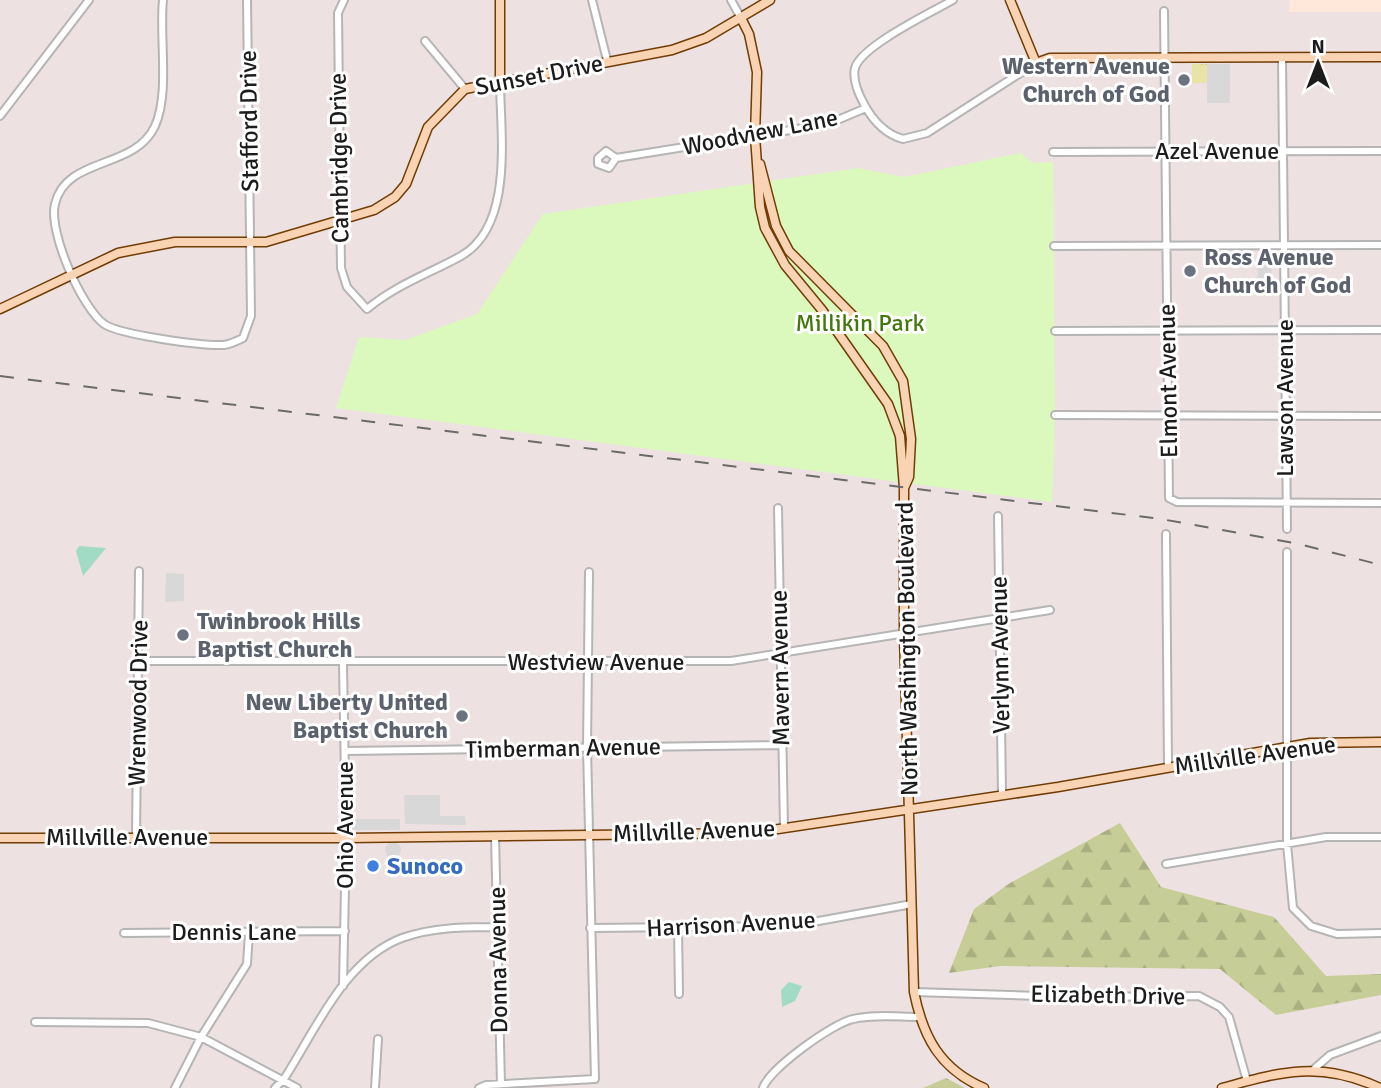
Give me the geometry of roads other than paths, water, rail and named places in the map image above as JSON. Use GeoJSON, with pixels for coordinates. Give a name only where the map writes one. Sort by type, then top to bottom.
{"type":"FeatureCollection","features":[{"type":"Feature","properties":{"kind":"street"},"geometry":{"type":"LineString","coordinates":[[0,116],[89,0]]}},
{"type":"Feature","properties":{"kind":"street","name":"Stafford Drive"},"geometry":{"type":"LineString","coordinates":[[163,0],[161,96],[154,129],[134,150],[69,179],[60,190],[54,205],[56,236],[72,273],[96,316],[112,329],[223,345],[243,338],[248,327],[250,242],[247,0]]}},
{"type":"Feature","properties":{"kind":"street","name":"Cambridge Drive"},"geometry":{"type":"LineString","coordinates":[[344,0],[338,13],[339,221],[343,279],[367,309],[403,283],[463,255],[484,233],[496,210],[500,184],[500,80]]}},
{"type":"Feature","properties":{"kind":"street"},"geometry":{"type":"LineString","coordinates":[[500,0],[500,80]]}},
{"type":"Feature","properties":{"kind":"street"},"geometry":{"type":"LineString","coordinates":[[592,0],[607,60]]}},
{"type":"Feature","properties":{"kind":"street","name":"North Washington Boulevard"},"geometry":{"type":"LineString","coordinates":[[731,0],[749,34],[757,72],[755,136],[759,162],[760,207],[765,228],[785,265],[841,335],[888,404],[900,436],[904,488],[904,635],[914,992],[919,1017],[934,1051],[949,1068],[984,1088]]}},
{"type":"Feature","properties":{"kind":"street","name":"Sunset Drive"},"geometry":{"type":"LineString","coordinates":[[0,309],[118,253],[151,244],[283,239],[374,210],[395,197],[413,170],[428,127],[464,89],[500,80],[672,50],[706,38],[770,0]]}},
{"type":"Feature","properties":{"kind":"street"},"geometry":{"type":"LineString","coordinates":[[866,108],[855,77],[859,59],[871,48],[953,0]]}},
{"type":"Feature","properties":{"kind":"street"},"geometry":{"type":"LineString","coordinates":[[1010,0],[1036,63],[1050,58],[1381,57]]}},
{"type":"Feature","properties":{"kind":"street","name":"Elmont Avenue"},"geometry":{"type":"LineString","coordinates":[[1164,11],[1169,498],[1177,502],[1287,502]]}},
{"type":"Feature","properties":{"kind":"street"},"geometry":{"type":"LineString","coordinates":[[425,41],[464,89]]}},
{"type":"Feature","properties":{"kind":"street","name":"Lawson Avenue"},"geometry":{"type":"LineString","coordinates":[[1282,58],[1287,529]]}},
{"type":"Feature","properties":{"kind":"street","name":"Woodview Lane"},"geometry":{"type":"LineString","coordinates":[[616,158],[828,124],[866,108],[891,136],[912,140],[1036,63]]}},
{"type":"Feature","properties":{"kind":"street","name":"Azel Avenue"},"geometry":{"type":"LineString","coordinates":[[1053,152],[1381,151]]}},
{"type":"Feature","properties":{"kind":"street","name":"North Washington Boulevard"},"geometry":{"type":"LineString","coordinates":[[759,162],[766,178],[776,226],[789,251],[883,345],[904,381],[911,439],[909,477],[904,488]]}},
{"type":"Feature","properties":{"kind":"street"},"geometry":{"type":"LineString","coordinates":[[1054,246],[1381,244]]}},
{"type":"Feature","properties":{"kind":"street"},"geometry":{"type":"LineString","coordinates":[[1055,331],[1381,330]]}},
{"type":"Feature","properties":{"kind":"street"},"geometry":{"type":"LineString","coordinates":[[1055,415],[1381,416]]}},
{"type":"Feature","properties":{"kind":"street"},"geometry":{"type":"LineString","coordinates":[[1287,502],[1381,503]]}},
{"type":"Feature","properties":{"kind":"street","name":"Mavern Avenue"},"geometry":{"type":"LineString","coordinates":[[778,508],[781,745],[785,828]]}},
{"type":"Feature","properties":{"kind":"street","name":"Verlynn Avenue"},"geometry":{"type":"LineString","coordinates":[[998,516],[1002,794]]}},
{"type":"Feature","properties":{"kind":"street"},"geometry":{"type":"LineString","coordinates":[[1166,534],[1168,766]]}},
{"type":"Feature","properties":{"kind":"street"},"geometry":{"type":"LineString","coordinates":[[1287,552],[1287,844],[1293,908],[1311,926],[1337,934],[1381,933]]}},
{"type":"Feature","properties":{"kind":"street","name":"Wrenwood Drive"},"geometry":{"type":"LineString","coordinates":[[136,836],[139,571]]}},
{"type":"Feature","properties":{"kind":"street"},"geometry":{"type":"LineString","coordinates":[[479,1088],[501,1084],[595,1079],[587,748],[589,572]]}},
{"type":"Feature","properties":{"kind":"street","name":"Westview Avenue"},"geometry":{"type":"LineString","coordinates":[[138,662],[343,664],[732,661],[780,656],[1050,610]]}},
{"type":"Feature","properties":{"kind":"street","name":"Ohio Avenue"},"geometry":{"type":"LineString","coordinates":[[343,664],[346,838],[343,986]]}},
{"type":"Feature","properties":{"kind":"street","name":"Millville Avenue"},"geometry":{"type":"LineString","coordinates":[[0,838],[346,838],[752,832],[1287,747],[1323,742],[1381,742]]}},
{"type":"Feature","properties":{"kind":"street","name":"Timberman Avenue"},"geometry":{"type":"LineString","coordinates":[[345,751],[781,745]]}},
{"type":"Feature","properties":{"kind":"street","name":"Donna Avenue"},"geometry":{"type":"LineString","coordinates":[[495,836],[501,1084]]}},
{"type":"Feature","properties":{"kind":"street"},"geometry":{"type":"LineString","coordinates":[[1166,864],[1326,837],[1381,837]]}},
{"type":"Feature","properties":{"kind":"street","name":"Harrison Avenue"},"geometry":{"type":"LineString","coordinates":[[590,928],[791,926],[912,904]]}},
{"type":"Feature","properties":{"kind":"street"},"geometry":{"type":"LineString","coordinates":[[275,1088],[284,1079],[343,986],[363,963],[401,938],[456,928],[498,927]]}},
{"type":"Feature","properties":{"kind":"street"},"geometry":{"type":"LineString","coordinates":[[678,928],[679,995]]}},
{"type":"Feature","properties":{"kind":"street","name":"Dennis Lane"},"geometry":{"type":"LineString","coordinates":[[124,933],[345,931]]}},
{"type":"Feature","properties":{"kind":"street"},"geometry":{"type":"LineString","coordinates":[[175,1088],[201,1037],[247,964],[249,933]]}},
{"type":"Feature","properties":{"kind":"street","name":"Elizabeth Drive"},"geometry":{"type":"LineString","coordinates":[[914,992],[1070,997],[1199,996],[1220,1007],[1229,1017],[1247,1081]]}},
{"type":"Feature","properties":{"kind":"street"},"geometry":{"type":"LineString","coordinates":[[763,1088],[772,1072],[839,1024],[861,1017],[919,1017]]}},
{"type":"Feature","properties":{"kind":"street"},"geometry":{"type":"LineString","coordinates":[[35,1022],[140,1023],[201,1037],[298,1088]]}},
{"type":"Feature","properties":{"kind":"street"},"geometry":{"type":"LineString","coordinates":[[1314,1069],[1330,1055],[1381,1036]]}},
{"type":"Feature","properties":{"kind":"street"},"geometry":{"type":"LineString","coordinates":[[374,1088],[378,1040]]}},
{"type":"Feature","properties":{"kind":"street"},"geometry":{"type":"LineString","coordinates":[[1222,1088],[1314,1069],[1348,1075],[1380,1088]]}},
{"type":"Feature","properties":{"kind":"railway"},"geometry":{"type":"LineString","coordinates":[[0,376],[1161,519],[1299,544],[1381,565]]}},
{"type":"Feature","properties":{"kind":"place","name":"Western Avenue Church of God"},"geometry":{"type":"Point","coordinates":[1184,80]}},
{"type":"Feature","properties":{"kind":"place","name":"Ross Avenue Church of God"},"geometry":{"type":"Point","coordinates":[1190,271]}},
{"type":"Feature","properties":{"kind":"place","name":"Twinbrook Hills Baptist Church"},"geometry":{"type":"Point","coordinates":[183,635]}},
{"type":"Feature","properties":{"kind":"place","name":"New Liberty United Baptist Church"},"geometry":{"type":"Point","coordinates":[462,716]}},
{"type":"Feature","properties":{"kind":"place","name":"Sunoco"},"geometry":{"type":"Point","coordinates":[373,866]}},
{"type":"Feature","properties":{"kind":"park label","name":"Millikin Park"},"geometry":{"type":"Point","coordinates":[860,323]}}]}
